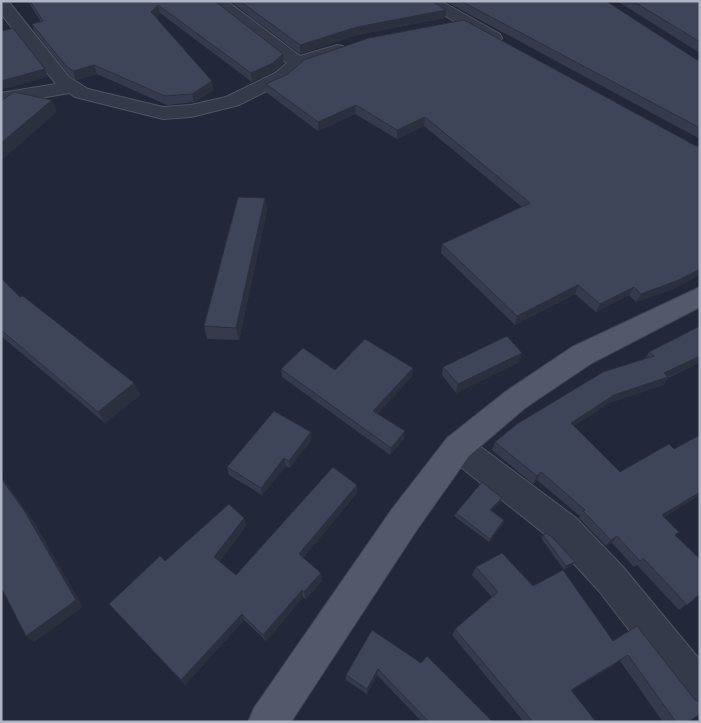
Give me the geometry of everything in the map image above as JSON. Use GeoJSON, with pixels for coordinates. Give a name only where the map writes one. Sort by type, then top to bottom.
{"type":"FeatureCollection","features":[{"type":"Feature","properties":{"kind":"main road"},"geometry":{"type":"LineString","coordinates":[[268,722],[404,520],[458,447],[515,400],[582,355],[700,296]]}},
{"type":"Feature","properties":{"kind":"street"},"geometry":{"type":"LineString","coordinates":[[217,1],[298,63]]}},
{"type":"Feature","properties":{"kind":"street"},"geometry":{"type":"LineString","coordinates":[[429,1],[506,44]]}},
{"type":"Feature","properties":{"kind":"street"},"geometry":{"type":"LineString","coordinates":[[1,3],[63,81],[82,93],[163,113],[191,111],[232,101],[281,78],[298,63],[356,44]]}},
{"type":"Feature","properties":{"kind":"street"},"geometry":{"type":"LineString","coordinates":[[439,25],[463,21]]}},
{"type":"Feature","properties":{"kind":"street"},"geometry":{"type":"LineString","coordinates":[[1,99],[73,87]]}},
{"type":"Feature","properties":{"kind":"street"},"geometry":{"type":"LineString","coordinates":[[458,447],[564,529],[611,579],[700,690]]}},
{"type":"Feature","properties":{"kind":"building"},"geometry":{"type":"Polygon","coordinates":[[[30,1],[215,1],[283,54],[273,63],[251,73],[158,5],[151,12],[212,81],[192,94],[165,96],[94,65],[73,71],[67,67],[32,24],[43,21],[30,1]]]}},
{"type":"Feature","properties":{"kind":"building"},"geometry":{"type":"Polygon","coordinates":[[[240,1],[432,1],[446,10],[357,27],[300,45],[240,1]]]}},
{"type":"Feature","properties":{"kind":"building"},"geometry":{"type":"Polygon","coordinates":[[[461,1],[606,1],[697,60],[700,60],[700,128],[461,1]]]}},
{"type":"Feature","properties":{"kind":"building"},"geometry":{"type":"Polygon","coordinates":[[[633,1],[700,1],[700,42],[633,1]]]}},
{"type":"Feature","properties":{"kind":"building"},"geometry":{"type":"Polygon","coordinates":[[[464,20],[696,146],[700,146],[700,269],[679,280],[641,294],[634,287],[600,304],[578,285],[517,316],[442,244],[530,203],[425,117],[397,130],[356,105],[318,122],[266,84],[288,74],[304,60],[369,38],[464,20]]]}},
{"type":"Feature","properties":{"kind":"building"},"geometry":{"type":"Polygon","coordinates":[[[1,28],[3,31],[13,28],[45,69],[1,81],[1,28]]]}},
{"type":"Feature","properties":{"kind":"building"},"geometry":{"type":"Polygon","coordinates":[[[14,92],[52,100],[1,143],[1,101],[14,92]]]}},
{"type":"Feature","properties":{"kind":"building"},"geometry":{"type":"Polygon","coordinates":[[[238,197],[265,198],[236,328],[204,326],[238,197]]]}},
{"type":"Feature","properties":{"kind":"building"},"geometry":{"type":"Polygon","coordinates":[[[1,278],[20,297],[23,296],[134,383],[98,412],[1,330],[1,278]]]}},
{"type":"Feature","properties":{"kind":"building"},"geometry":{"type":"Polygon","coordinates":[[[700,326],[700,356],[664,373],[668,377],[614,395],[571,423],[620,472],[669,444],[674,449],[700,435],[700,492],[662,515],[679,532],[675,535],[700,559],[700,594],[687,605],[643,558],[640,561],[617,536],[611,540],[583,511],[585,510],[541,472],[537,476],[495,442],[517,424],[603,372],[654,356],[649,352],[700,326]]]}},
{"type":"Feature","properties":{"kind":"building"},"geometry":{"type":"Polygon","coordinates":[[[507,336],[522,353],[458,384],[443,367],[507,336]]]}},
{"type":"Feature","properties":{"kind":"building"},"geometry":{"type":"Polygon","coordinates":[[[365,339],[413,368],[373,411],[405,431],[391,448],[281,369],[303,348],[335,370],[365,339]]]}},
{"type":"Feature","properties":{"kind":"building"},"geometry":{"type":"Polygon","coordinates":[[[274,411],[311,432],[289,461],[284,458],[261,488],[227,467],[274,411]]]}},
{"type":"Feature","properties":{"kind":"building"},"geometry":{"type":"Polygon","coordinates":[[[333,467],[357,485],[299,554],[321,573],[304,592],[302,590],[263,635],[242,614],[181,680],[109,604],[160,556],[165,561],[229,504],[244,518],[214,557],[236,575],[333,467]]]}},
{"type":"Feature","properties":{"kind":"building"},"geometry":{"type":"Polygon","coordinates":[[[1,478],[25,512],[76,600],[26,636],[1,587],[1,478]]]}},
{"type":"Feature","properties":{"kind":"building"},"geometry":{"type":"Polygon","coordinates":[[[482,482],[502,498],[490,510],[504,520],[490,539],[456,513],[482,482]]]}},
{"type":"Feature","properties":{"kind":"building"},"geometry":{"type":"Polygon","coordinates":[[[546,533],[575,562],[566,566],[543,535],[546,533]]]}},
{"type":"Feature","properties":{"kind":"building"},"geometry":{"type":"Polygon","coordinates":[[[502,553],[533,586],[563,570],[613,641],[637,626],[695,700],[700,702],[700,714],[688,722],[676,722],[628,655],[571,690],[596,722],[533,722],[455,629],[498,592],[476,567],[502,553]]]}},
{"type":"Feature","properties":{"kind":"building"},"geometry":{"type":"Polygon","coordinates":[[[372,630],[421,663],[427,656],[493,722],[424,722],[427,720],[378,669],[367,689],[346,675],[372,630]]]}}]}
